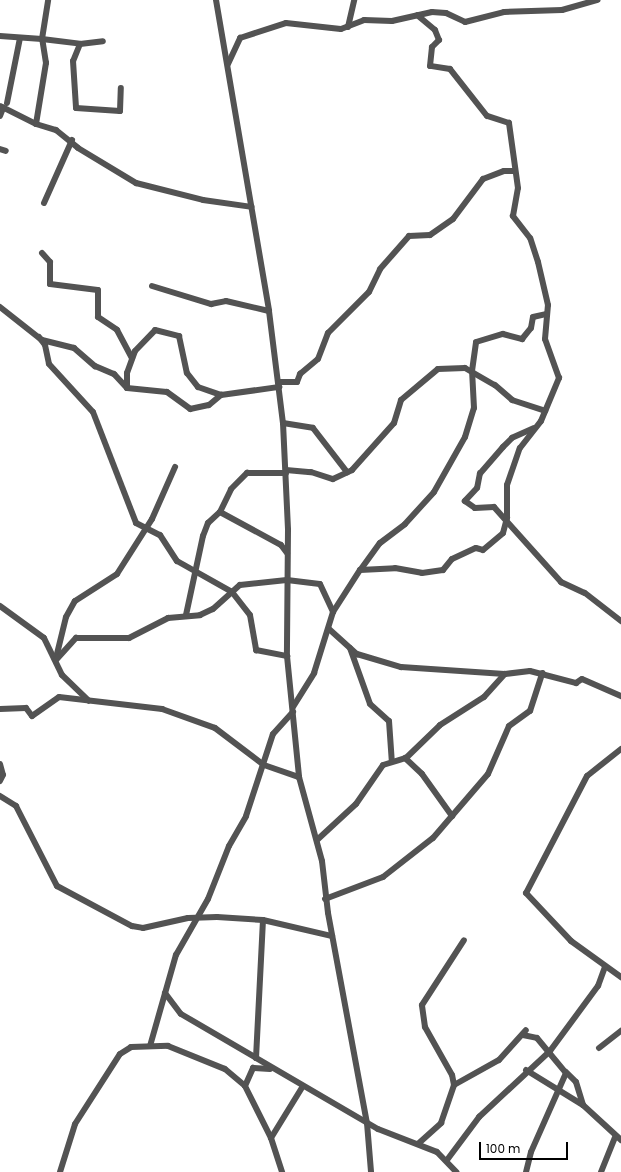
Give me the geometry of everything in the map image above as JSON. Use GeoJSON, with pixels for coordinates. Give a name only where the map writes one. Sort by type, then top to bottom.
{"type":"FeatureCollection","features":[{"type":"Feature","properties":{"kind":"street"},"geometry":{"type":"LineString","coordinates":[[36,124],[46,64],[42,39],[48,0]]}},
{"type":"Feature","properties":{"kind":"street"},"geometry":{"type":"LineString","coordinates":[[216,0],[269,311],[283,423],[286,472],[287,656],[299,778],[317,840],[325,900],[367,1123],[371,1172]]}},
{"type":"Feature","properties":{"kind":"street"},"geometry":{"type":"LineString","coordinates":[[348,27],[354,0]]}},
{"type":"Feature","properties":{"kind":"street"},"geometry":{"type":"LineString","coordinates":[[228,68],[236,43],[246,34],[286,23],[333,30],[348,27],[364,20],[392,21],[417,15],[443,13],[470,22],[504,12],[562,10],[598,0]]}},
{"type":"Feature","properties":{"kind":"street"},"geometry":{"type":"LineString","coordinates":[[361,569],[395,568],[422,573],[443,570],[452,559],[492,545],[503,533],[506,522],[507,486],[520,448],[536,427],[545,411],[559,375],[546,339],[547,301],[530,238],[514,216],[518,188],[514,171],[509,123],[487,116],[450,69],[430,66],[432,47],[439,40],[436,30],[417,15]]}},
{"type":"Feature","properties":{"kind":"street"},"geometry":{"type":"LineString","coordinates":[[0,36],[80,44],[103,41]]}},
{"type":"Feature","properties":{"kind":"street"},"geometry":{"type":"LineString","coordinates":[[0,116],[20,38]]}},
{"type":"Feature","properties":{"kind":"street"},"geometry":{"type":"LineString","coordinates":[[80,44],[74,61],[76,108],[120,111],[121,88]]}},
{"type":"Feature","properties":{"kind":"street"},"geometry":{"type":"LineString","coordinates":[[3,106],[36,124],[56,130],[72,140],[78,148],[136,183],[203,200],[252,207]]}},
{"type":"Feature","properties":{"kind":"street"},"geometry":{"type":"LineString","coordinates":[[44,203],[72,140]]}},
{"type":"Feature","properties":{"kind":"street"},"geometry":{"type":"LineString","coordinates":[[39,337],[74,348],[95,366],[114,374],[127,388],[166,392],[190,409],[209,405],[222,395],[297,382],[300,374],[318,359],[328,333],[369,292],[380,269],[409,236],[430,235],[453,219],[482,179],[504,170],[514,171]]}},
{"type":"Feature","properties":{"kind":"street"},"geometry":{"type":"LineString","coordinates":[[42,253],[50,262],[50,284],[98,290],[98,316],[117,330],[132,358]]}},
{"type":"Feature","properties":{"kind":"street"},"geometry":{"type":"LineString","coordinates":[[152,286],[211,304],[226,301],[269,311]]}},
{"type":"Feature","properties":{"kind":"street"},"geometry":{"type":"LineString","coordinates":[[0,307],[39,337],[45,345],[49,364],[93,412],[127,491],[133,517],[136,523],[160,535],[177,561],[232,592],[250,615],[256,650],[287,656]]}},
{"type":"Feature","properties":{"kind":"street"},"geometry":{"type":"LineString","coordinates":[[150,1046],[176,955],[197,917],[246,816],[264,765],[272,734],[293,709],[314,673],[329,629],[333,612],[361,569],[386,537],[415,514],[447,473],[474,408],[472,371],[479,340],[503,334],[522,339],[531,328],[533,318],[546,314]]}},
{"type":"Feature","properties":{"kind":"street"},"geometry":{"type":"LineString","coordinates":[[127,388],[132,358],[152,331],[177,334],[184,366],[198,387],[222,395]]}},
{"type":"Feature","properties":{"kind":"street"},"geometry":{"type":"LineString","coordinates":[[186,615],[206,528],[220,512],[230,489],[242,476],[270,472],[311,472],[333,479],[347,472],[375,447],[394,423],[401,400],[422,379],[438,369],[460,367],[472,371],[512,400],[545,411]]}},
{"type":"Feature","properties":{"kind":"street"},"geometry":{"type":"LineString","coordinates":[[283,423],[315,430],[347,472]]}},
{"type":"Feature","properties":{"kind":"street"},"geometry":{"type":"LineString","coordinates":[[536,427],[512,438],[502,447],[480,473],[477,488],[465,498],[467,504],[475,508],[494,507],[561,582],[585,593],[621,621]]}},
{"type":"Feature","properties":{"kind":"street"},"geometry":{"type":"LineString","coordinates":[[56,660],[66,617],[75,601],[114,577],[147,528],[175,467]]}},
{"type":"Feature","properties":{"kind":"street"},"geometry":{"type":"LineString","coordinates":[[220,512],[281,545],[287,553]]}},
{"type":"Feature","properties":{"kind":"street"},"geometry":{"type":"LineString","coordinates":[[56,660],[76,638],[125,639],[168,618],[213,609],[240,586],[287,580],[322,585],[333,612]]}},
{"type":"Feature","properties":{"kind":"street"},"geometry":{"type":"LineString","coordinates":[[0,606],[44,638],[62,675],[89,702]]}},
{"type":"Feature","properties":{"kind":"street"},"geometry":{"type":"LineString","coordinates":[[329,629],[350,648],[366,658],[401,667],[505,674],[542,673],[576,683],[582,679],[621,696]]}},
{"type":"Feature","properties":{"kind":"street"},"geometry":{"type":"LineString","coordinates":[[350,648],[370,704],[388,721],[392,760]]}},
{"type":"Feature","properties":{"kind":"street"},"geometry":{"type":"LineString","coordinates":[[325,900],[383,877],[423,848],[488,774],[509,726],[528,713],[542,673]]}},
{"type":"Feature","properties":{"kind":"street"},"geometry":{"type":"LineString","coordinates":[[317,840],[356,804],[380,768],[392,760],[405,758],[440,725],[484,697],[505,674]]}},
{"type":"Feature","properties":{"kind":"street"},"geometry":{"type":"LineString","coordinates":[[0,710],[26,708],[32,716],[57,697],[89,702],[127,704],[194,718],[223,732],[264,765],[299,778]]}},
{"type":"Feature","properties":{"kind":"street"},"geometry":{"type":"LineString","coordinates":[[621,750],[609,761],[586,776],[526,893],[559,929],[605,967],[621,977]]}},
{"type":"Feature","properties":{"kind":"street"},"geometry":{"type":"LineString","coordinates":[[405,758],[422,774],[452,816]]}},
{"type":"Feature","properties":{"kind":"street"},"geometry":{"type":"LineString","coordinates":[[609,761],[621,758]]}},
{"type":"Feature","properties":{"kind":"street"},"geometry":{"type":"LineString","coordinates":[[0,764],[3,775],[0,781]]}},
{"type":"Feature","properties":{"kind":"street"},"geometry":{"type":"LineString","coordinates":[[0,796],[16,806],[57,886],[137,928],[197,917],[263,920],[332,936]]}},
{"type":"Feature","properties":{"kind":"street"},"geometry":{"type":"LineString","coordinates":[[256,1058],[263,920]]}},
{"type":"Feature","properties":{"kind":"street"},"geometry":{"type":"LineString","coordinates":[[419,1143],[441,1123],[454,1085],[452,1075],[425,1027],[422,1005],[464,940]]}},
{"type":"Feature","properties":{"kind":"street"},"geometry":{"type":"LineString","coordinates":[[447,1160],[479,1117],[526,1070],[550,1051],[598,986],[605,967]]}},
{"type":"Feature","properties":{"kind":"street"},"geometry":{"type":"LineString","coordinates":[[165,993],[181,1014],[272,1069],[367,1123],[419,1143],[447,1160],[456,1172]]}},
{"type":"Feature","properties":{"kind":"street"},"geometry":{"type":"LineString","coordinates":[[599,1048],[621,1031]]}},
{"type":"Feature","properties":{"kind":"street"},"geometry":{"type":"LineString","coordinates":[[454,1085],[499,1060],[525,1032],[536,1036],[576,1082],[583,1105]]}},
{"type":"Feature","properties":{"kind":"street"},"geometry":{"type":"LineString","coordinates":[[60,1172],[76,1120],[120,1054],[128,1048],[150,1046],[174,1047],[199,1057],[225,1069],[245,1086],[271,1138],[282,1172]]}},
{"type":"Feature","properties":{"kind":"street"},"geometry":{"type":"LineString","coordinates":[[245,1086],[253,1068],[272,1069]]}},
{"type":"Feature","properties":{"kind":"street"},"geometry":{"type":"LineString","coordinates":[[526,1070],[583,1105],[618,1139],[601,1172]]}},
{"type":"Feature","properties":{"kind":"street"},"geometry":{"type":"LineString","coordinates":[[526,1172],[531,1152],[559,1091],[566,1072]]}},
{"type":"Feature","properties":{"kind":"street"},"geometry":{"type":"LineString","coordinates":[[271,1138],[303,1086]]}}]}
